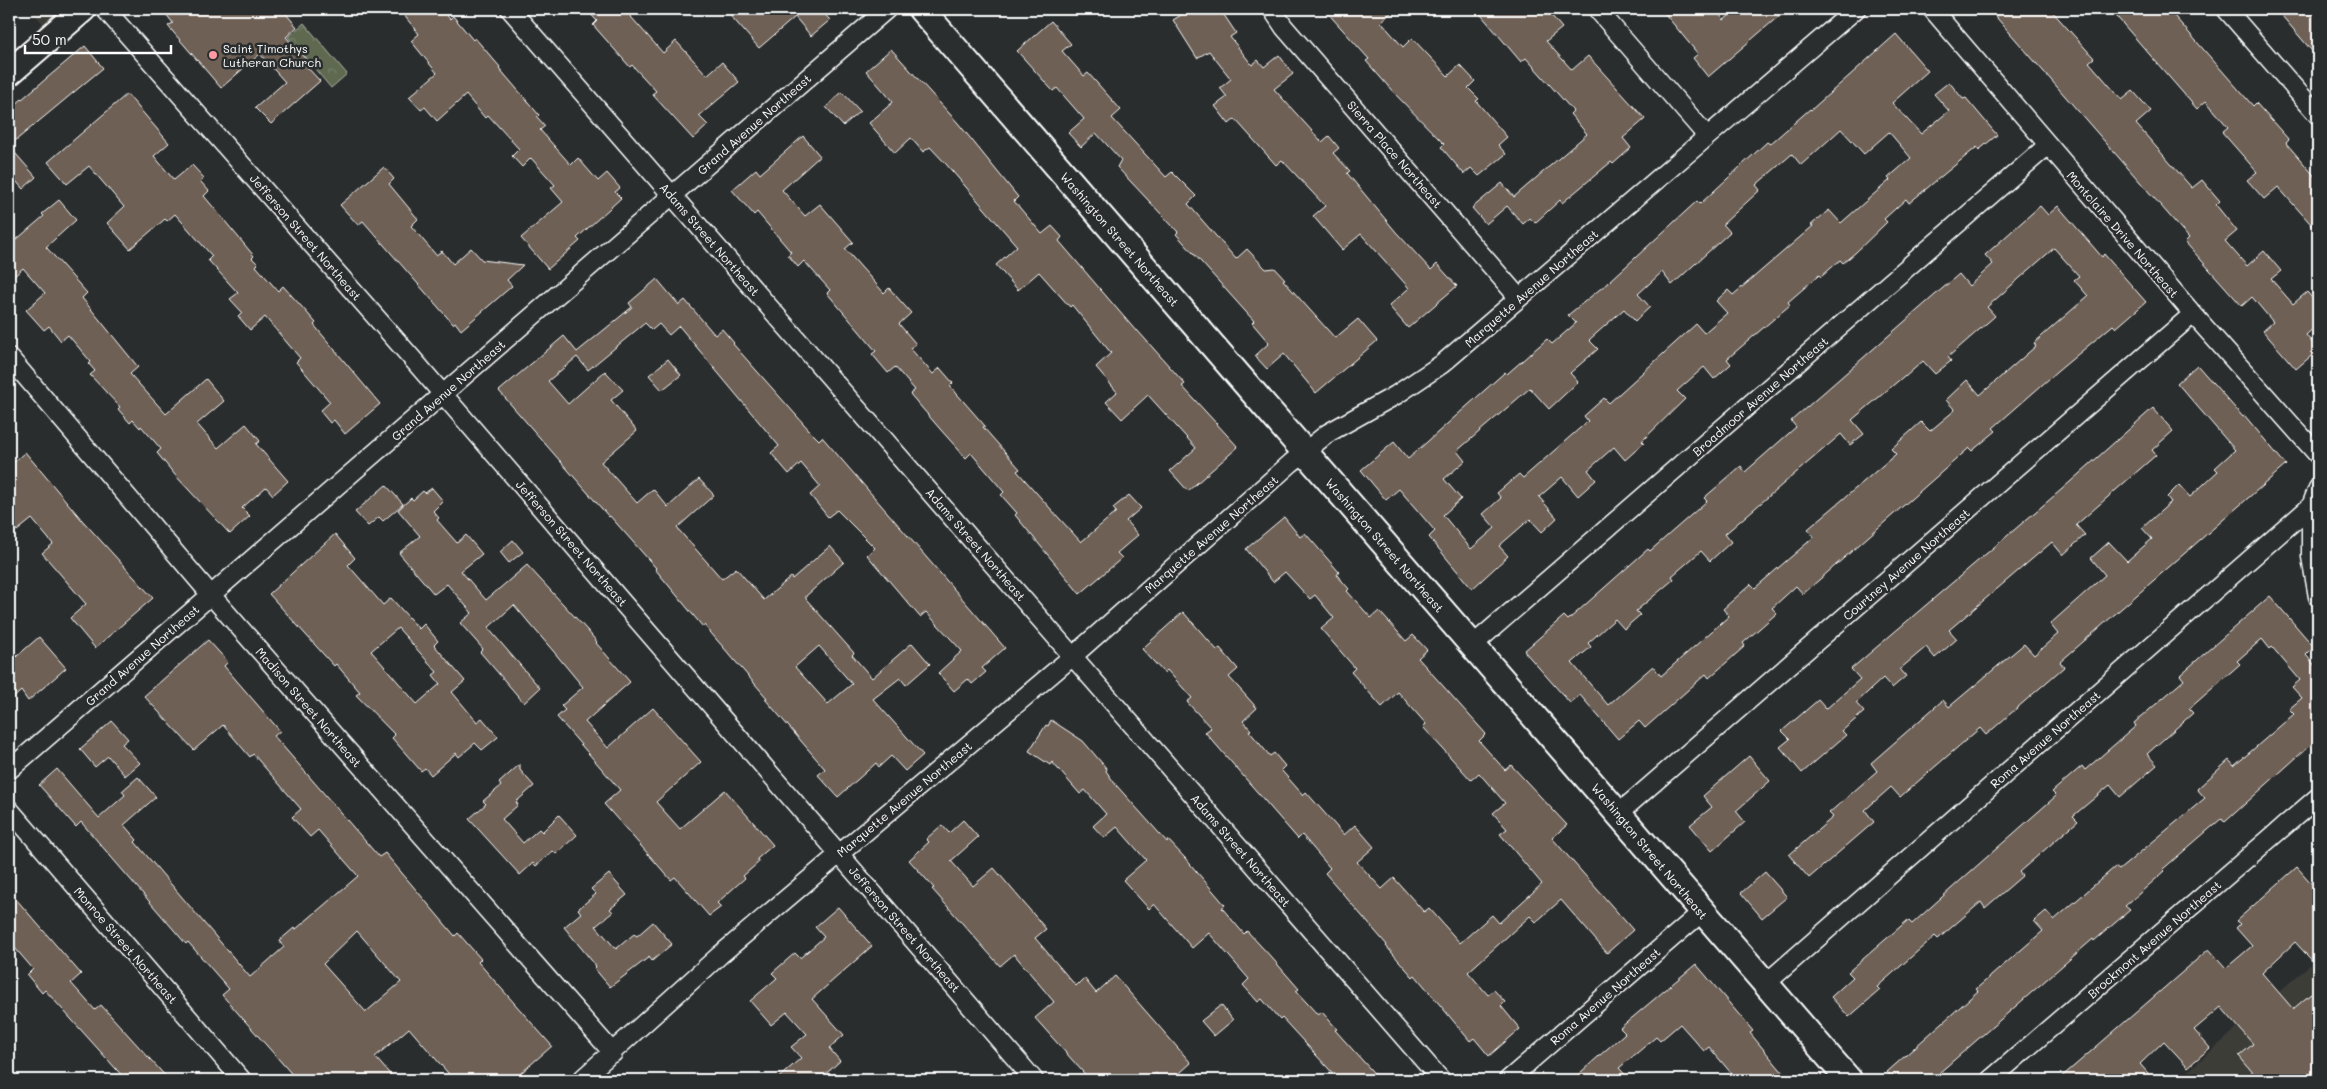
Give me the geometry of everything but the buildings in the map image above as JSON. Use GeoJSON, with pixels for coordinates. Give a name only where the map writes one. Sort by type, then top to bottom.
{"type":"FeatureCollection","features":[{"type":"Feature","properties":{"kind":"street"},"geometry":{"type":"LineString","coordinates":[[9,73],[83,9]]}},
{"type":"Feature","properties":{"kind":"street","name":"Jefferson Street Northeast"},"geometry":{"type":"LineString","coordinates":[[105,9],[443,394],[1034,1080]]}},
{"type":"Feature","properties":{"kind":"street","name":"Adams Street Northeast"},"geometry":{"type":"LineString","coordinates":[[510,9],[1441,1080]]}},
{"type":"Feature","properties":{"kind":"street","name":"Grand Avenue Northeast"},"geometry":{"type":"LineString","coordinates":[[9,770],[887,9]]}},
{"type":"Feature","properties":{"kind":"street","name":"Washington Street Northeast"},"geometry":{"type":"LineString","coordinates":[[921,9],[1304,452],[1620,813],[1764,985],[1849,1080]]}},
{"type":"Feature","properties":{"kind":"street","name":"Sierra Place Northeast"},"geometry":{"type":"LineString","coordinates":[[1272,9],[1284,27],[1519,298]]}},
{"type":"Feature","properties":{"kind":"street"},"geometry":{"type":"LineString","coordinates":[[1598,9],[1707,136]]}},
{"type":"Feature","properties":{"kind":"street","name":"Marquette Avenue Northeast"},"geometry":{"type":"LineString","coordinates":[[581,1080],[720,955],[1073,656],[1304,452],[1328,434],[1396,395],[1442,364],[1856,9]]}},
{"type":"Feature","properties":{"kind":"street","name":"Montclaire Drive Northeast"},"geometry":{"type":"LineString","coordinates":[[1932,9],[2047,146],[2318,455]]}},
{"type":"Feature","properties":{"kind":"street"},"geometry":{"type":"LineString","coordinates":[[2226,9],[2318,115]]}},
{"type":"Feature","properties":{"kind":"street","name":"Broadmoor Avenue Northeast"},"geometry":{"type":"LineString","coordinates":[[1472,645],[2047,146]]}},
{"type":"Feature","properties":{"kind":"street","name":"Courtney Avenue Northeast"},"geometry":{"type":"LineString","coordinates":[[1620,813],[2193,314]]}},
{"type":"Feature","properties":{"kind":"street","name":"Madison Street Northeast"},"geometry":{"type":"LineString","coordinates":[[9,357],[211,595],[612,1053]]}},
{"type":"Feature","properties":{"kind":"street","name":"Roma Avenue Northeast"},"geometry":{"type":"LineString","coordinates":[[1764,985],[2311,506],[2318,488]]}},
{"type":"Feature","properties":{"kind":"street"},"geometry":{"type":"LineString","coordinates":[[2311,506],[2311,557],[2318,597]]}},
{"type":"Feature","properties":{"kind":"street","name":"Brockmont Avenue Northeast"},"geometry":{"type":"LineString","coordinates":[[1990,1080],[2318,797]]}},
{"type":"Feature","properties":{"kind":"street","name":"Monroe Street Northeast"},"geometry":{"type":"LineString","coordinates":[[9,809],[242,1080]]}},
{"type":"Feature","properties":{"kind":"street","name":"Roma Avenue Northeast"},"geometry":{"type":"LineString","coordinates":[[1508,1080],[1702,912]]}},
{"type":"Feature","properties":{"kind":"shaded area"},"geometry":{"type":"Polygon","coordinates":[[[30,9],[63,9],[44,25],[30,9]]]}},
{"type":"Feature","properties":{"kind":"shaded area"},"geometry":{"type":"Polygon","coordinates":[[[2318,958],[2318,1080],[2178,1080],[2318,958]]]}},
{"type":"Feature","properties":{"kind":"green space"},"geometry":{"type":"Polygon","coordinates":[[[304,23],[347,74],[331,88],[288,37],[304,23]]]}},
{"type":"Feature","properties":{"kind":"place","name":"Saint Timothys Lutheran Church"},"geometry":{"type":"Point","coordinates":[213,55]}}]}
